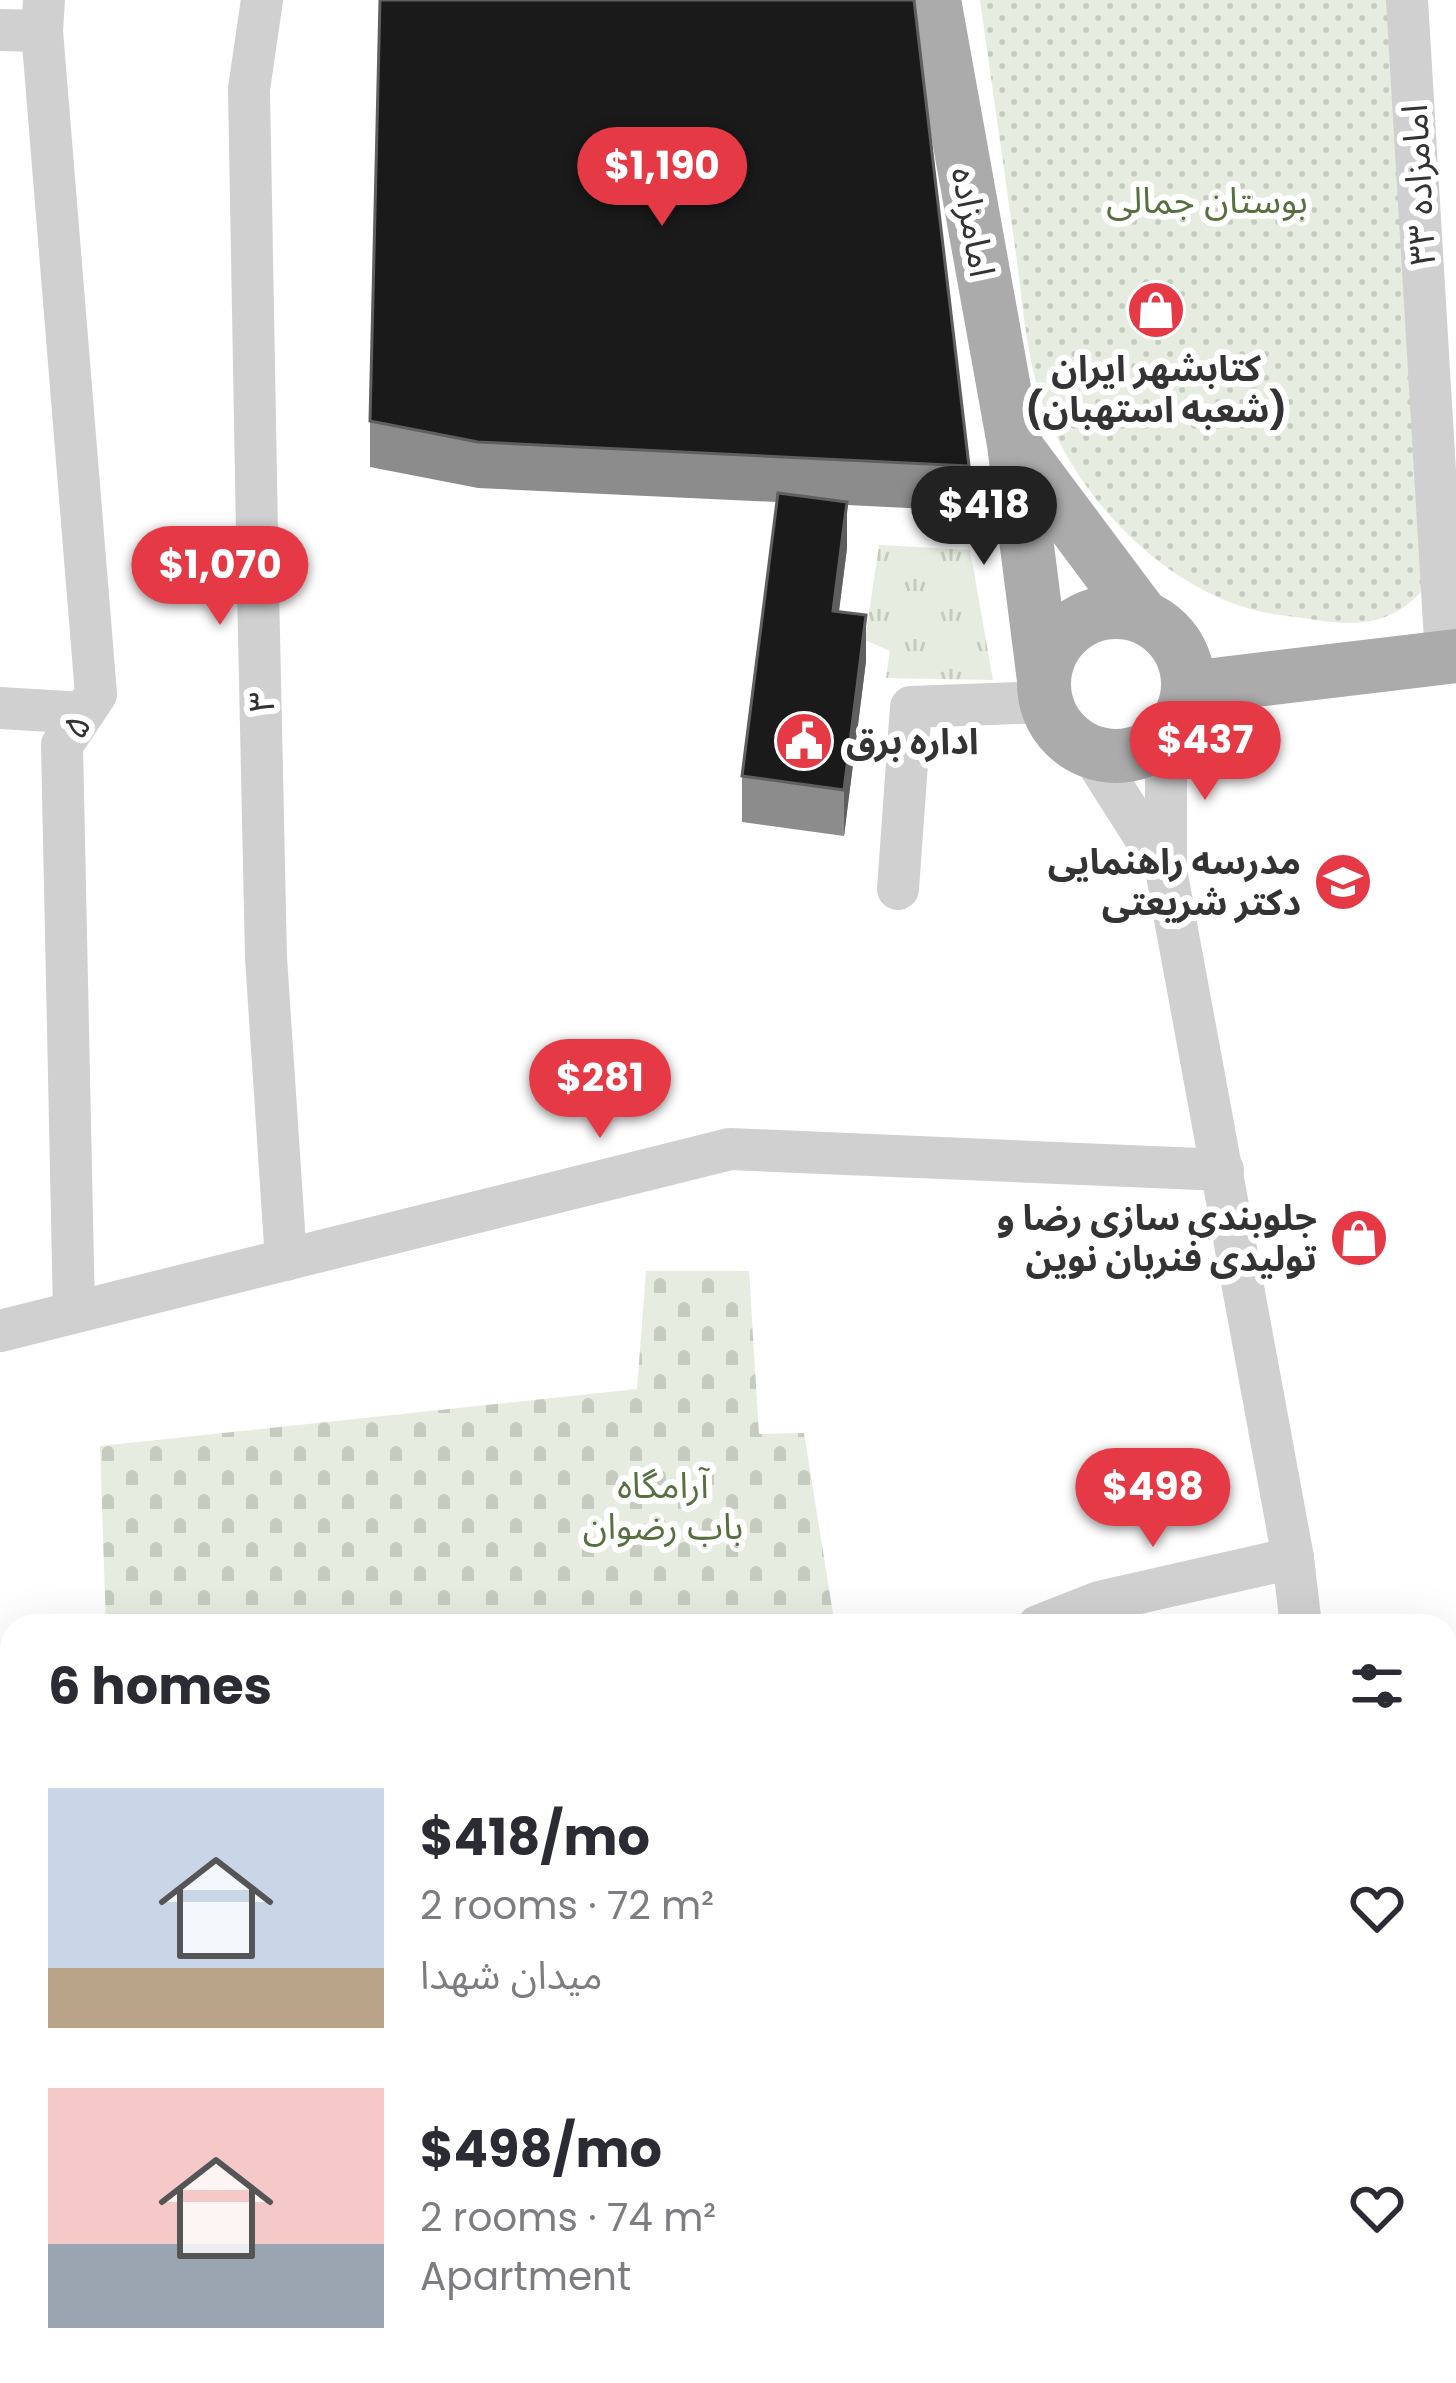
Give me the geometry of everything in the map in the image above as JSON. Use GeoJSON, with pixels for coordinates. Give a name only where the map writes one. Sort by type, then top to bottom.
{"type":"FeatureCollection","features":[{"type":"Feature","properties":{"kind":"main road","name":"امامزاده"},"geometry":{"type":"LineString","coordinates":[[934,0],[1013,444],[1045,691]]}},
{"type":"Feature","properties":{"kind":"main road"},"geometry":{"type":"LineString","coordinates":[[1013,444],[1142,616]]}},
{"type":"Feature","properties":{"kind":"main road"},"geometry":{"type":"LineString","coordinates":[[1097,614],[1142,616],[1162,628],[1186,665],[1177,712],[1136,754],[1112,757],[1090,751],[1056,723],[1045,691],[1060,638],[1097,614]]}},
{"type":"Feature","properties":{"kind":"main road"},"geometry":{"type":"LineString","coordinates":[[1177,712],[1451,657]]}},
{"type":"Feature","properties":{"kind":"street","name":"۳"},"geometry":{"type":"LineString","coordinates":[[262,0],[249,89],[266,958],[286,1260]]}},
{"type":"Feature","properties":{"kind":"street","name":"امامزاده ۳۳"},"geometry":{"type":"LineString","coordinates":[[1407,0],[1442,363],[1451,657]]}},
{"type":"Feature","properties":{"kind":"street","name":"۵"},"geometry":{"type":"LineString","coordinates":[[29,20],[96,694],[62,745],[74,1312]]}},
{"type":"Feature","properties":{"kind":"street"},"geometry":{"type":"LineString","coordinates":[[898,889],[911,707],[1045,691]]}},
{"type":"Feature","properties":{"kind":"street"},"geometry":{"type":"LineString","coordinates":[[0,709],[83,713]]}},
{"type":"Feature","properties":{"kind":"street"},"geometry":{"type":"LineString","coordinates":[[1177,712],[1166,870],[1300,1614]]}},
{"type":"Feature","properties":{"kind":"street"},"geometry":{"type":"LineString","coordinates":[[1090,751],[1166,870]]}},
{"type":"Feature","properties":{"kind":"street"},"geometry":{"type":"LineString","coordinates":[[0,1330],[730,1149],[1222,1170]]}},
{"type":"Feature","properties":{"kind":"street"},"geometry":{"type":"LineString","coordinates":[[1068,1614],[1099,1602],[1293,1558]]}},
{"type":"Feature","properties":{"kind":"green space","name":"بوستان جمالی"},"geometry":{"type":"Polygon","coordinates":[[[980,0],[1395,0],[1424,589],[1408,604],[1357,623],[1242,606],[1171,571],[1110,516],[1085,484],[1047,415],[1030,356],[980,0]]]}},
{"type":"Feature","properties":{"kind":"green space"},"geometry":{"type":"Polygon","coordinates":[[[879,545],[970,550],[993,680],[886,678],[890,651],[865,640],[879,545]]]}},
{"type":"Feature","properties":{"kind":"green space","name":"آرامگاه باب رضوان"},"geometry":{"type":"Polygon","coordinates":[[[646,1271],[749,1271],[759,1434],[804,1433],[833,1614],[106,1614],[100,1446],[637,1389],[646,1271]]]}},
{"type":"Feature","properties":{"kind":"building"},"geometry":{"type":"Polygon","coordinates":[[[380,0],[914,0],[969,466],[478,442],[370,421],[380,0]]]}},
{"type":"Feature","properties":{"kind":"building","name":"اداره برق"},"geometry":{"type":"Polygon","coordinates":[[[778,493],[847,502],[833,611],[866,615],[844,790],[742,776],[778,493]]]}},
{"type":"Feature","properties":{"kind":"place","name":"کتابشهر ایران (شعبه استهبان)"},"geometry":{"type":"Point","coordinates":[1156,310]}},
{"type":"Feature","properties":{"kind":"place","name":"اداره برق"},"geometry":{"type":"Point","coordinates":[804,741]}},
{"type":"Feature","properties":{"kind":"place","name":"مدرسه راهنمایی دکتر شریعتی"},"geometry":{"type":"Point","coordinates":[1343,882]}},
{"type":"Feature","properties":{"kind":"place","name":"جلوبندی سازی رضا و تولیدی فنربان نوین"},"geometry":{"type":"Point","coordinates":[1359,1238]}}]}
